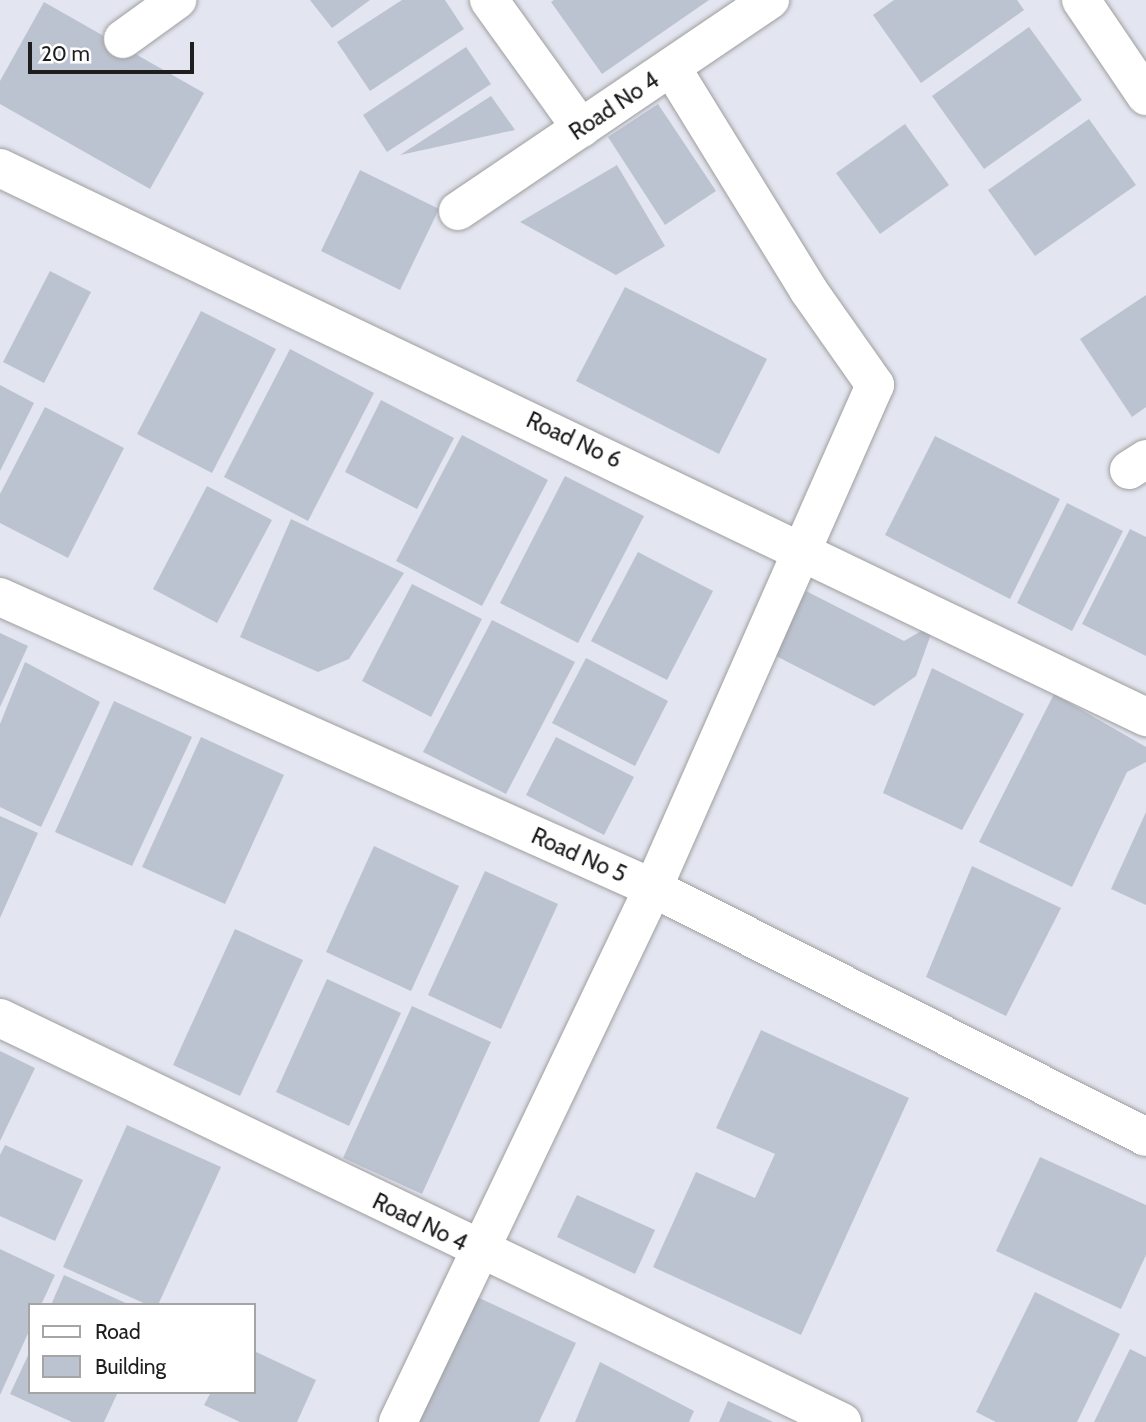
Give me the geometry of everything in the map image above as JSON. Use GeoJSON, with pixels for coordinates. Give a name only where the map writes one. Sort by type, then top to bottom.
{"type":"FeatureCollection","features":[{"type":"Feature","properties":{"kind":"street"},"geometry":{"type":"LineString","coordinates":[[123,39],[177,0]]}},
{"type":"Feature","properties":{"kind":"street"},"geometry":{"type":"LineString","coordinates":[[489,0],[581,128]]}},
{"type":"Feature","properties":{"kind":"street","name":"Road No 4"},"geometry":{"type":"LineString","coordinates":[[458,211],[770,0]]}},
{"type":"Feature","properties":{"kind":"street"},"geometry":{"type":"LineString","coordinates":[[1081,0],[1146,96]]}},
{"type":"Feature","properties":{"kind":"street"},"geometry":{"type":"LineString","coordinates":[[398,1422],[653,888],[876,385],[809,291],[671,67]]}},
{"type":"Feature","properties":{"kind":"street","name":"Road No 6"},"geometry":{"type":"LineString","coordinates":[[0,169],[804,550],[1146,717]]}},
{"type":"Feature","properties":{"kind":"street","name":"Road No 5"},"geometry":{"type":"LineString","coordinates":[[0,597],[653,888],[1146,1137]]}},
{"type":"Feature","properties":{"kind":"street","name":"Road No 4"},"geometry":{"type":"LineString","coordinates":[[0,1018],[478,1250],[842,1422]]}},
{"type":"Feature","properties":{"kind":"building"},"geometry":{"type":"Polygon","coordinates":[[[310,0],[370,0],[332,28],[310,0]]]}},
{"type":"Feature","properties":{"kind":"building"},"geometry":{"type":"Polygon","coordinates":[[[402,0],[445,0],[464,29],[370,91],[337,42],[402,0]]]}},
{"type":"Feature","properties":{"kind":"building"},"geometry":{"type":"Polygon","coordinates":[[[709,0],[602,74],[551,2],[709,0]]]}},
{"type":"Feature","properties":{"kind":"building"},"geometry":{"type":"Polygon","coordinates":[[[894,0],[1017,0],[1024,10],[921,83],[873,15],[894,0]]]}},
{"type":"Feature","properties":{"kind":"building"},"geometry":{"type":"Polygon","coordinates":[[[44,2],[204,93],[150,189],[0,104],[0,81],[44,2]]]}},
{"type":"Feature","properties":{"kind":"building"},"geometry":{"type":"Polygon","coordinates":[[[1029,27],[1082,100],[984,169],[932,96],[1029,27]]]}},
{"type":"Feature","properties":{"kind":"building"},"geometry":{"type":"Polygon","coordinates":[[[466,47],[491,84],[387,152],[363,115],[466,47]]]}},
{"type":"Feature","properties":{"kind":"building"},"geometry":{"type":"Polygon","coordinates":[[[491,96],[515,130],[400,155],[491,96]]]}},
{"type":"Feature","properties":{"kind":"building"},"geometry":{"type":"Polygon","coordinates":[[[658,104],[716,191],[665,225],[608,137],[658,104]]]}},
{"type":"Feature","properties":{"kind":"building"},"geometry":{"type":"Polygon","coordinates":[[[1089,119],[1136,185],[1035,256],[988,190],[1089,119]]]}},
{"type":"Feature","properties":{"kind":"building"},"geometry":{"type":"Polygon","coordinates":[[[905,124],[949,185],[880,234],[836,173],[905,124]]]}},
{"type":"Feature","properties":{"kind":"building"},"geometry":{"type":"Polygon","coordinates":[[[617,165],[665,246],[616,275],[520,222],[617,165]]]}},
{"type":"Feature","properties":{"kind":"building"},"geometry":{"type":"Polygon","coordinates":[[[360,170],[439,209],[400,290],[321,251],[360,170]]]}},
{"type":"Feature","properties":{"kind":"building"},"geometry":{"type":"Polygon","coordinates":[[[50,271],[91,292],[44,383],[3,362],[50,271]]]}},
{"type":"Feature","properties":{"kind":"building"},"geometry":{"type":"Polygon","coordinates":[[[625,287],[767,359],[719,454],[576,381],[625,287]]]}},
{"type":"Feature","properties":{"kind":"building"},"geometry":{"type":"Polygon","coordinates":[[[1146,295],[1146,407],[1132,417],[1080,339],[1146,295]]]}},
{"type":"Feature","properties":{"kind":"building"},"geometry":{"type":"Polygon","coordinates":[[[201,311],[276,349],[212,473],[137,434],[201,311]]]}},
{"type":"Feature","properties":{"kind":"building"},"geometry":{"type":"Polygon","coordinates":[[[290,349],[374,393],[308,521],[224,477],[290,349]]]}},
{"type":"Feature","properties":{"kind":"building"},"geometry":{"type":"Polygon","coordinates":[[[0,385],[34,403],[0,471],[0,385]]]}},
{"type":"Feature","properties":{"kind":"building"},"geometry":{"type":"Polygon","coordinates":[[[381,400],[454,438],[417,509],[345,472],[381,400]]]}},
{"type":"Feature","properties":{"kind":"building"},"geometry":{"type":"Polygon","coordinates":[[[45,407],[124,448],[68,558],[0,523],[0,494],[45,407]]]}},
{"type":"Feature","properties":{"kind":"building"},"geometry":{"type":"Polygon","coordinates":[[[462,435],[548,480],[482,606],[396,561],[462,435]]]}},
{"type":"Feature","properties":{"kind":"building"},"geometry":{"type":"Polygon","coordinates":[[[935,436],[1060,499],[1010,599],[885,535],[935,436]]]}},
{"type":"Feature","properties":{"kind":"building"},"geometry":{"type":"Polygon","coordinates":[[[565,476],[644,516],[578,643],[500,603],[565,476]]]}},
{"type":"Feature","properties":{"kind":"building"},"geometry":{"type":"Polygon","coordinates":[[[207,486],[272,520],[217,623],[153,589],[207,486]]]}},
{"type":"Feature","properties":{"kind":"building"},"geometry":{"type":"Polygon","coordinates":[[[1067,503],[1123,531],[1072,631],[1017,603],[1067,503]]]}},
{"type":"Feature","properties":{"kind":"building"},"geometry":{"type":"Polygon","coordinates":[[[291,519],[404,573],[349,659],[318,672],[240,637],[291,519]]]}},
{"type":"Feature","properties":{"kind":"building"},"geometry":{"type":"Polygon","coordinates":[[[1130,529],[1146,537],[1146,656],[1082,624],[1130,529]]]}},
{"type":"Feature","properties":{"kind":"building"},"geometry":{"type":"Polygon","coordinates":[[[638,552],[713,591],[667,680],[591,641],[638,552]]]}},
{"type":"Feature","properties":{"kind":"building"},"geometry":{"type":"Polygon","coordinates":[[[412,584],[482,619],[431,717],[362,681],[412,584]]]}},
{"type":"Feature","properties":{"kind":"building"},"geometry":{"type":"Polygon","coordinates":[[[806,591],[904,641],[935,623],[916,676],[874,706],[774,655],[806,591]]]}},
{"type":"Feature","properties":{"kind":"building"},"geometry":{"type":"Polygon","coordinates":[[[492,620],[575,662],[506,794],[423,752],[492,620]]]}},
{"type":"Feature","properties":{"kind":"building"},"geometry":{"type":"Polygon","coordinates":[[[0,633],[28,646],[0,707],[0,633]]]}},
{"type":"Feature","properties":{"kind":"building"},"geometry":{"type":"Polygon","coordinates":[[[586,658],[668,701],[635,766],[552,723],[586,658]]]}},
{"type":"Feature","properties":{"kind":"building"},"geometry":{"type":"Polygon","coordinates":[[[25,662],[100,702],[41,827],[0,807],[0,724],[25,662]]]}},
{"type":"Feature","properties":{"kind":"building"},"geometry":{"type":"Polygon","coordinates":[[[932,668],[1024,714],[962,830],[883,793],[932,668]]]}},
{"type":"Feature","properties":{"kind":"building"},"geometry":{"type":"Polygon","coordinates":[[[1054,694],[1146,747],[1146,762],[1127,772],[1072,887],[979,842],[1054,694]]]}},
{"type":"Feature","properties":{"kind":"building"},"geometry":{"type":"Polygon","coordinates":[[[114,701],[192,737],[132,866],[55,832],[114,701]]]}},
{"type":"Feature","properties":{"kind":"building"},"geometry":{"type":"Polygon","coordinates":[[[201,737],[284,775],[225,904],[142,867],[201,737]]]}},
{"type":"Feature","properties":{"kind":"building"},"geometry":{"type":"Polygon","coordinates":[[[556,737],[634,777],[604,835],[526,795],[556,737]]]}},
{"type":"Feature","properties":{"kind":"building"},"geometry":{"type":"Polygon","coordinates":[[[1146,812],[1146,905],[1111,889],[1146,812]]]}},
{"type":"Feature","properties":{"kind":"building"},"geometry":{"type":"Polygon","coordinates":[[[0,816],[38,833],[0,918],[0,816]]]}},
{"type":"Feature","properties":{"kind":"building"},"geometry":{"type":"Polygon","coordinates":[[[374,846],[459,886],[411,991],[326,952],[374,846]]]}},
{"type":"Feature","properties":{"kind":"building"},"geometry":{"type":"Polygon","coordinates":[[[972,866],[1061,908],[1006,1016],[926,977],[972,866]]]}},
{"type":"Feature","properties":{"kind":"building"},"geometry":{"type":"Polygon","coordinates":[[[485,871],[558,904],[501,1029],[428,995],[485,871]]]}},
{"type":"Feature","properties":{"kind":"building"},"geometry":{"type":"Polygon","coordinates":[[[235,929],[303,960],[240,1096],[173,1065],[235,929]]]}},
{"type":"Feature","properties":{"kind":"building"},"geometry":{"type":"Polygon","coordinates":[[[327,979],[401,1013],[349,1126],[276,1092],[327,979]]]}},
{"type":"Feature","properties":{"kind":"building"},"geometry":{"type":"Polygon","coordinates":[[[412,1006],[491,1042],[422,1194],[343,1158],[412,1006]]]}},
{"type":"Feature","properties":{"kind":"building"},"geometry":{"type":"Polygon","coordinates":[[[761,1030],[909,1098],[801,1335],[653,1267],[696,1172],[755,1198],[775,1154],[716,1128],[761,1030]]]}},
{"type":"Feature","properties":{"kind":"building"},"geometry":{"type":"Polygon","coordinates":[[[0,1051],[35,1068],[0,1141],[0,1051]]]}},
{"type":"Feature","properties":{"kind":"building"},"geometry":{"type":"Polygon","coordinates":[[[127,1125],[221,1167],[159,1303],[144,1303],[63,1267],[127,1125]]]}},
{"type":"Feature","properties":{"kind":"building"},"geometry":{"type":"Polygon","coordinates":[[[5,1145],[83,1180],[55,1241],[0,1216],[0,1155],[5,1145]]]}},
{"type":"Feature","properties":{"kind":"building"},"geometry":{"type":"Polygon","coordinates":[[[1040,1157],[1146,1205],[1146,1255],[1121,1309],[996,1251],[1040,1157]]]}},
{"type":"Feature","properties":{"kind":"building"},"geometry":{"type":"Polygon","coordinates":[[[577,1195],[655,1230],[635,1274],[557,1237],[577,1195]]]}},
{"type":"Feature","properties":{"kind":"building"},"geometry":{"type":"Polygon","coordinates":[[[0,1249],[55,1275],[42,1303],[28,1303],[28,1333],[0,1395],[0,1249]]]}},
{"type":"Feature","properties":{"kind":"building"},"geometry":{"type":"Polygon","coordinates":[[[64,1275],[126,1303],[52,1303],[64,1275]]]}},
{"type":"Feature","properties":{"kind":"building"},"geometry":{"type":"Polygon","coordinates":[[[1035,1292],[1120,1334],[1077,1422],[996,1422],[976,1412],[1035,1292]]]}},
{"type":"Feature","properties":{"kind":"building"},"geometry":{"type":"Polygon","coordinates":[[[475,1296],[576,1343],[539,1422],[417,1422],[475,1296]]]}},
{"type":"Feature","properties":{"kind":"building"},"geometry":{"type":"Polygon","coordinates":[[[1130,1349],[1146,1357],[1146,1422],[1094,1422],[1130,1349]]]}},
{"type":"Feature","properties":{"kind":"building"},"geometry":{"type":"Polygon","coordinates":[[[256,1352],[316,1380],[297,1422],[240,1422],[204,1405],[210,1394],[256,1394],[256,1352]]]}},
{"type":"Feature","properties":{"kind":"building"},"geometry":{"type":"Polygon","coordinates":[[[28,1355],[28,1394],[117,1394],[104,1422],[72,1422],[10,1394],[28,1355]]]}},
{"type":"Feature","properties":{"kind":"building"},"geometry":{"type":"Polygon","coordinates":[[[600,1362],[694,1411],[689,1422],[575,1422],[600,1362]]]}},
{"type":"Feature","properties":{"kind":"building"},"geometry":{"type":"Polygon","coordinates":[[[728,1401],[773,1422],[719,1422],[728,1401]]]}}]}
